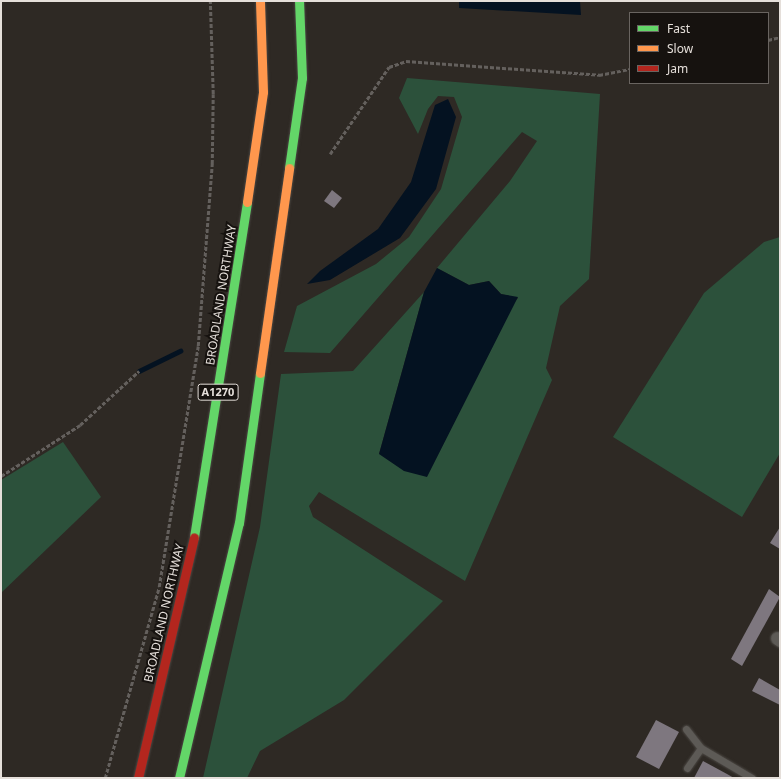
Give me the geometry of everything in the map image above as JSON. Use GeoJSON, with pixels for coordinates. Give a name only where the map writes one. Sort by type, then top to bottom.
{"type":"FeatureCollection","features":[{"type":"Feature","properties":{"kind":"highway","name":"BROADLAND NORTHWAY"},"geometry":{"type":"LineString","coordinates":[[138,778],[197,524],[232,307],[263,92],[260,1]]}},
{"type":"Feature","properties":{"kind":"highway","name":"A1270"},"geometry":{"type":"LineString","coordinates":[[179,778],[239,523],[302,78],[298,1]]}},
{"type":"Feature","properties":{"kind":"lane"},"geometry":{"type":"LineString","coordinates":[[686,728],[701,748],[752,778]]}},
{"type":"Feature","properties":{"kind":"lane"},"geometry":{"type":"LineString","coordinates":[[687,768],[701,748]]}},
{"type":"Feature","properties":{"kind":"path"},"geometry":{"type":"LineString","coordinates":[[105,778],[159,587],[198,346],[212,164],[213,94],[210,1]]}},
{"type":"Feature","properties":{"kind":"path"},"geometry":{"type":"LineString","coordinates":[[769,40],[780,38]]}},
{"type":"Feature","properties":{"kind":"path"},"geometry":{"type":"LineString","coordinates":[[330,154],[389,67],[406,61],[599,75],[629,69]]}},
{"type":"Feature","properties":{"kind":"path"},"geometry":{"type":"LineString","coordinates":[[1,476],[80,425],[139,371]]}},
{"type":"Feature","properties":{"kind":"green space"},"geometry":{"type":"Polygon","coordinates":[[[407,78],[600,94],[589,279],[560,306],[546,368],[552,380],[465,581],[319,492],[309,506],[313,517],[443,601],[344,700],[260,751],[247,778],[203,778],[260,527],[281,374],[353,371],[424,292],[379,454],[518,298],[501,294],[489,281],[469,285],[437,268],[510,181],[537,141],[522,132],[330,353],[284,352],[297,306],[376,264],[409,237],[441,189],[462,117],[454,97],[438,96],[428,109],[418,134],[399,98],[407,78]]]}},
{"type":"Feature","properties":{"kind":"green space"},"geometry":{"type":"Polygon","coordinates":[[[780,237],[780,453],[742,517],[613,437],[704,293],[764,242],[780,237]]]}},
{"type":"Feature","properties":{"kind":"green space"},"geometry":{"type":"Polygon","coordinates":[[[63,442],[101,497],[1,593],[1,480],[63,442]]]}},
{"type":"Feature","properties":{"kind":"water"},"geometry":{"type":"Polygon","coordinates":[[[459,1],[580,1],[581,15],[459,8],[459,1]]]}},
{"type":"Feature","properties":{"kind":"water"},"geometry":{"type":"Polygon","coordinates":[[[448,99],[456,117],[436,189],[400,238],[330,280],[307,284],[320,271],[378,229],[411,182],[435,105],[448,99]]]}},
{"type":"Feature","properties":{"kind":"water"},"geometry":{"type":"Polygon","coordinates":[[[437,268],[469,285],[489,281],[501,294],[518,297],[427,477],[404,471],[379,454],[424,292],[437,268]]]}},
{"type":"Feature","properties":{"kind":"building"},"geometry":{"type":"Polygon","coordinates":[[[332,190],[342,198],[334,208],[324,201],[332,190]]]}},
{"type":"Feature","properties":{"kind":"building"},"geometry":{"type":"Polygon","coordinates":[[[780,527],[780,549],[770,543],[780,527]]]}},
{"type":"Feature","properties":{"kind":"building"},"geometry":{"type":"Polygon","coordinates":[[[769,589],[780,597],[742,666],[731,659],[769,589]]]}},
{"type":"Feature","properties":{"kind":"building"},"geometry":{"type":"Polygon","coordinates":[[[759,678],[780,690],[780,705],[752,691],[759,678]]]}},
{"type":"Feature","properties":{"kind":"building"},"geometry":{"type":"Polygon","coordinates":[[[656,720],[679,732],[659,769],[636,757],[656,720]]]}},
{"type":"Feature","properties":{"kind":"building"},"geometry":{"type":"Polygon","coordinates":[[[703,761],[727,774],[734,778],[694,778],[703,761]]]}},
{"type":"Feature","properties":{"kind":"waterway"},"geometry":{"type":"LineString","coordinates":[[139,371],[180,351]]}},
{"type":"Feature","properties":{"kind":"traffic: fast"},"geometry":{"type":"LineString","coordinates":[[289,168],[302,78],[299,1]]}},
{"type":"Feature","properties":{"kind":"traffic: fast"},"geometry":{"type":"LineString","coordinates":[[194,537],[247,202]]}},
{"type":"Feature","properties":{"kind":"traffic: fast"},"geometry":{"type":"LineString","coordinates":[[179,778],[239,523],[260,373]]}},
{"type":"Feature","properties":{"kind":"traffic: slow"},"geometry":{"type":"LineString","coordinates":[[247,202],[263,92],[260,1]]}},
{"type":"Feature","properties":{"kind":"traffic: slow"},"geometry":{"type":"LineString","coordinates":[[260,373],[289,168]]}},
{"type":"Feature","properties":{"kind":"traffic: jam"},"geometry":{"type":"LineString","coordinates":[[138,778],[194,537]]}}]}
